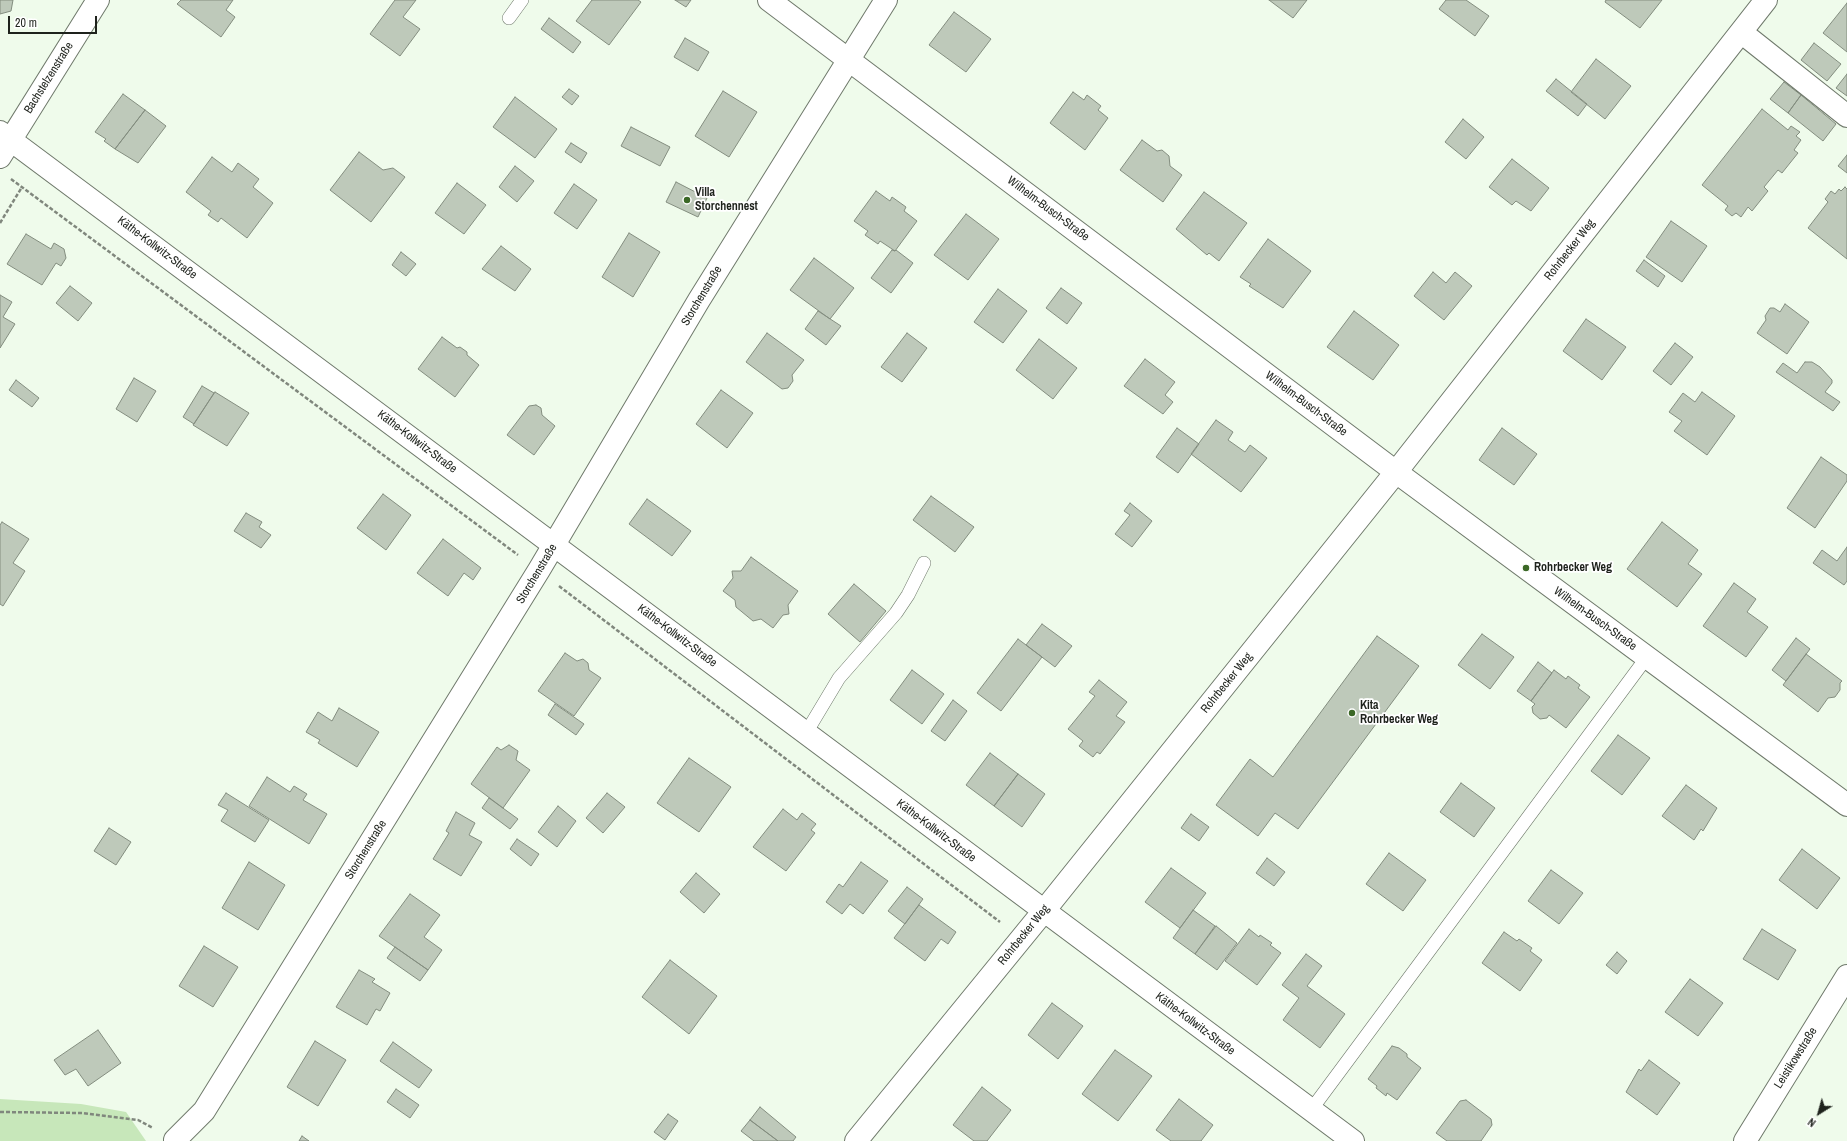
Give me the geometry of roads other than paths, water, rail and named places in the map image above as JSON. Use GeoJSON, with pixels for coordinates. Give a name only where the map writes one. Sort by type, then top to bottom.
{"type":"FeatureCollection","features":[{"type":"Feature","properties":{"kind":"street","name":"Bachstelzenstraße"},"geometry":{"type":"LineString","coordinates":[[4,151],[98,0]]}},
{"type":"Feature","properties":{"kind":"street","name":"Wilhelm-Busch-Straße"},"geometry":{"type":"LineString","coordinates":[[769,0],[1396,472],[1847,804]]}},
{"type":"Feature","properties":{"kind":"street","name":"Storchenstraße"},"geometry":{"type":"LineString","coordinates":[[175,1140],[204,1111],[555,544],[698,300],[850,60],[886,0]]}},
{"type":"Feature","properties":{"kind":"street","name":"Rohrbecker Weg"},"geometry":{"type":"LineString","coordinates":[[856,1141],[1044,912],[1396,472],[1741,32],[1763,1]]}},
{"type":"Feature","properties":{"kind":"street"},"geometry":{"type":"LineString","coordinates":[[1741,32],[1847,116]]}},
{"type":"Feature","properties":{"kind":"street","name":"Käthe-Kollwitz-Straße"},"geometry":{"type":"LineString","coordinates":[[4,151],[555,544],[1044,912],[1353,1141]]}},
{"type":"Feature","properties":{"kind":"street","name":"Leistikowstraße"},"geometry":{"type":"LineString","coordinates":[[1745,1141],[1847,976]]}},
{"type":"Feature","properties":{"kind":"lane"},"geometry":{"type":"LineString","coordinates":[[509,18],[522,0]]}},
{"type":"Feature","properties":{"kind":"lane"},"geometry":{"type":"LineString","coordinates":[[806,733],[839,678],[896,613],[908,595],[924,563]]}},
{"type":"Feature","properties":{"kind":"lane"},"geometry":{"type":"LineString","coordinates":[[1311,1110],[1647,657]]}},
{"type":"Feature","properties":{"kind":"place","name":"Villa Storchennest"},"geometry":{"type":"Point","coordinates":[687,200]}},
{"type":"Feature","properties":{"kind":"place","name":"Rohrbecker Weg"},"geometry":{"type":"Point","coordinates":[1526,568]}},
{"type":"Feature","properties":{"kind":"place","name":"Kita Rohrbecker Weg"},"geometry":{"type":"Point","coordinates":[1352,713]}}]}
